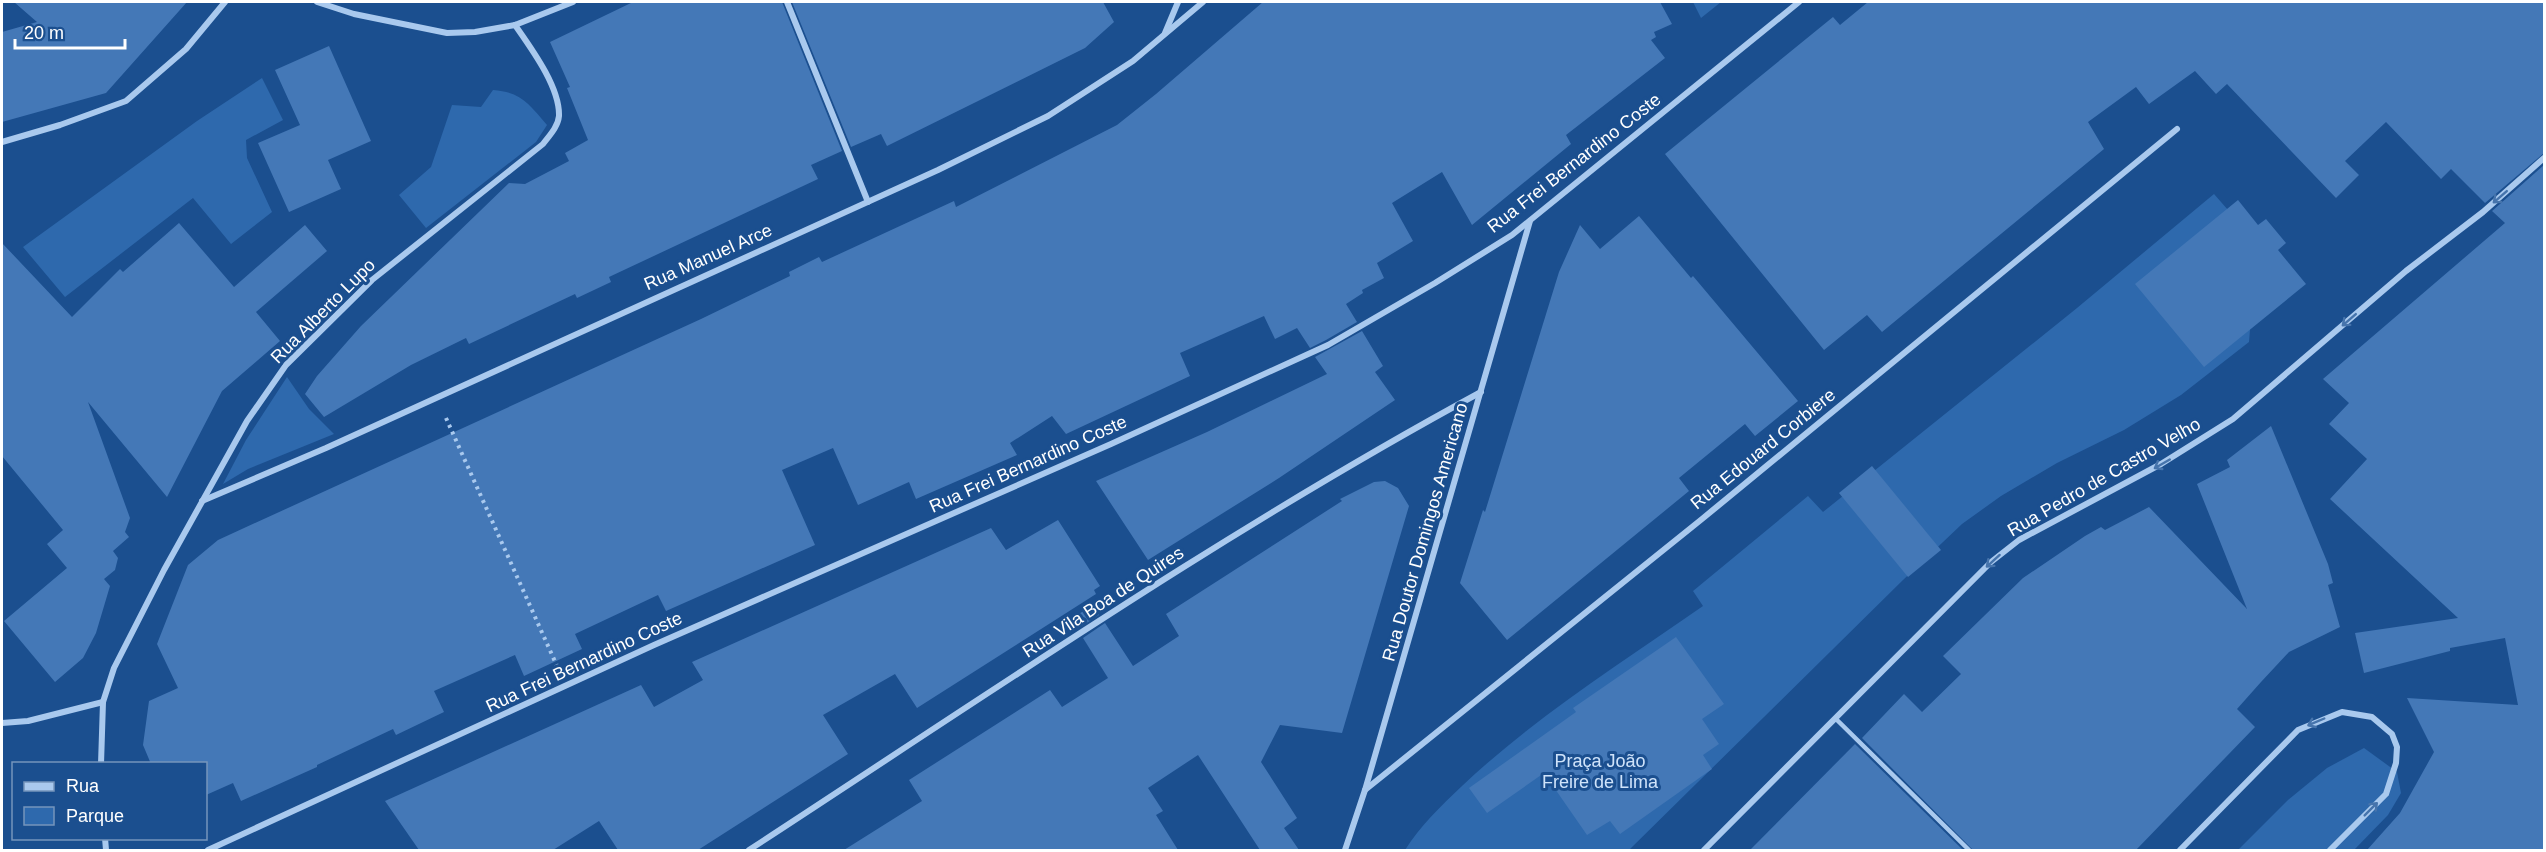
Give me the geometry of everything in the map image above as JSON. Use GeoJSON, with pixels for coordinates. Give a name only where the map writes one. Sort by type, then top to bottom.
{"type":"FeatureCollection","features":[{"type":"Feature","properties":{"kind":"street"},"geometry":{"type":"LineString","coordinates":[[2,142],[60,125],[126,101],[186,49],[225,2]]}},
{"type":"Feature","properties":{"kind":"street"},"geometry":{"type":"LineString","coordinates":[[317,2],[354,14],[447,33],[476,32],[515,25],[573,2]]}},
{"type":"Feature","properties":{"kind":"street"},"geometry":{"type":"LineString","coordinates":[[787,2],[868,202]]}},
{"type":"Feature","properties":{"kind":"street"},"geometry":{"type":"LineString","coordinates":[[1165,33],[1178,2]]}},
{"type":"Feature","properties":{"kind":"street","name":"Rua Manuel Arce"},"geometry":{"type":"LineString","coordinates":[[202,501],[868,202],[1048,116],[1133,61],[1203,2]]}},
{"type":"Feature","properties":{"kind":"street","name":"Rua Frei Bernardino Coste"},"geometry":{"type":"LineString","coordinates":[[208,850],[566,686],[1328,345],[1512,235],[1798,2]]}},
{"type":"Feature","properties":{"kind":"street","name":"Rua Alberto Lupo"},"geometry":{"type":"LineString","coordinates":[[100,762],[104,702],[114,668],[247,421],[286,365],[372,280],[543,144],[554,130],[559,117],[553,91],[536,56],[515,25]]}},
{"type":"Feature","properties":{"kind":"street","name":"Rua Edouard Corbiere"},"geometry":{"type":"LineString","coordinates":[[1365,790],[1702,519],[2177,129]]}},
{"type":"Feature","properties":{"kind":"street","name":"Rua Pedro de Castro Velho"},"geometry":{"type":"LineString","coordinates":[[1704,850],[1991,562],[2019,540],[2161,464],[2233,420],[2406,271],[2483,212],[2544,158]]}},
{"type":"Feature","properties":{"kind":"street","name":"Rua Doutor Domingos Americano"},"geometry":{"type":"LineString","coordinates":[[1345,850],[1365,790],[1530,220]]}},
{"type":"Feature","properties":{"kind":"street","name":"Rua Vila Boa de Quires"},"geometry":{"type":"LineString","coordinates":[[749,850],[1208,552],[1396,439],[1481,392]]}},
{"type":"Feature","properties":{"kind":"street"},"geometry":{"type":"LineString","coordinates":[[2,723],[28,721],[104,702]]}},
{"type":"Feature","properties":{"kind":"street"},"geometry":{"type":"LineString","coordinates":[[2180,850],[2298,730],[2342,711],[2372,717],[2392,734],[2397,747],[2396,763],[2386,794],[2330,850]]}},
{"type":"Feature","properties":{"kind":"lane"},"geometry":{"type":"LineString","coordinates":[[1836,719],[1969,850]]}},
{"type":"Feature","properties":{"kind":"path"},"geometry":{"type":"LineString","coordinates":[[436,397],[566,686]]}},
{"type":"Feature","properties":{"kind":"green space"},"geometry":{"type":"Polygon","coordinates":[[[1693,2],[1721,2],[1701,18],[1693,2]]]}},
{"type":"Feature","properties":{"kind":"green space"},"geometry":{"type":"Polygon","coordinates":[[[262,78],[283,120],[246,140],[247,158],[272,212],[231,244],[193,198],[65,297],[23,247],[197,121],[262,78]]]}},
{"type":"Feature","properties":{"kind":"green space"},"geometry":{"type":"Polygon","coordinates":[[[493,90],[518,96],[547,125],[536,142],[426,228],[399,195],[431,167],[452,105],[481,107],[493,90]]]}},
{"type":"Feature","properties":{"kind":"green space","name":"Praça João Freire de Lima"},"geometry":{"type":"Polygon","coordinates":[[[2214,194],[2257,243],[2249,342],[2181,395],[2124,430],[2057,463],[2001,496],[1962,524],[1629,850],[1405,850],[1424,824],[1446,801],[1519,737],[1579,692],[1703,606],[1693,591],[1808,496],[1823,512],[2077,308],[2214,194]]]}},
{"type":"Feature","properties":{"kind":"green space"},"geometry":{"type":"Polygon","coordinates":[[[287,377],[309,409],[334,434],[248,469],[223,484],[246,440],[287,377]]]}},
{"type":"Feature","properties":{"kind":"green space"},"geometry":{"type":"Polygon","coordinates":[[[2364,748],[2397,772],[2401,793],[2388,815],[2354,850],[2238,850],[2288,800],[2327,768],[2364,748]]]}},
{"type":"Feature","properties":{"kind":"building"},"geometry":{"type":"Polygon","coordinates":[[[14,2],[187,2],[106,93],[2,122],[2,32],[37,22],[14,2]]]}},
{"type":"Feature","properties":{"kind":"building"},"geometry":{"type":"Polygon","coordinates":[[[633,2],[782,2],[842,151],[811,165],[818,179],[609,277],[611,282],[577,298],[575,294],[469,344],[466,338],[411,365],[324,417],[305,394],[317,376],[361,326],[509,183],[525,184],[569,161],[565,153],[588,140],[567,88],[570,87],[550,42],[633,2]]]}},
{"type":"Feature","properties":{"kind":"building"},"geometry":{"type":"Polygon","coordinates":[[[792,2],[1103,2],[1114,22],[1085,48],[887,146],[881,134],[851,147],[792,2]]]}},
{"type":"Feature","properties":{"kind":"building"},"geometry":{"type":"Polygon","coordinates":[[[1263,2],[1660,2],[1672,24],[1654,32],[1656,37],[1651,40],[1665,58],[1566,135],[1571,144],[1472,225],[1442,172],[1392,203],[1413,241],[1377,263],[1384,278],[1362,290],[1363,293],[1346,304],[1357,322],[1310,348],[1297,328],[1275,339],[1264,316],[1180,353],[1190,376],[1066,434],[1052,416],[1010,443],[1017,455],[916,499],[909,482],[858,505],[833,448],[782,470],[815,545],[666,611],[658,595],[575,634],[582,649],[524,676],[515,655],[434,691],[444,712],[396,735],[393,729],[317,767],[241,801],[233,783],[207,795],[207,762],[150,762],[143,745],[149,701],[178,688],[157,644],[188,565],[218,540],[701,319],[790,276],[789,272],[819,257],[822,262],[954,201],[956,207],[1117,125],[1263,2]]]}},
{"type":"Feature","properties":{"kind":"building"},"geometry":{"type":"Polygon","coordinates":[[[1868,2],[2544,2],[2544,153],[2485,203],[2451,169],[2441,179],[2386,122],[2345,161],[2359,175],[2336,198],[2227,84],[2216,94],[2195,71],[2149,104],[2136,87],[2088,122],[2104,149],[1882,332],[1867,315],[1824,350],[1665,154],[1833,17],[1840,25],[1868,2]]]}},
{"type":"Feature","properties":{"kind":"building"},"geometry":{"type":"Polygon","coordinates":[[[329,46],[371,141],[328,160],[341,189],[289,212],[258,143],[300,125],[275,70],[329,46]]]}},
{"type":"Feature","properties":{"kind":"building"},"geometry":{"type":"Polygon","coordinates":[[[2544,165],[2544,850],[2367,850],[2400,813],[2434,752],[2407,698],[2518,705],[2505,638],[2450,648],[2450,651],[2364,673],[2355,633],[2458,618],[2330,499],[2367,459],[2329,424],[2349,403],[2323,379],[2505,223],[2492,211],[2544,165]]]}},
{"type":"Feature","properties":{"kind":"building"},"geometry":{"type":"Polygon","coordinates":[[[2238,200],[2258,225],[2266,219],[2286,243],[2278,250],[2306,284],[2204,367],[2135,284],[2238,200]]]}},
{"type":"Feature","properties":{"kind":"building"},"geometry":{"type":"Polygon","coordinates":[[[1639,216],[1691,278],[1693,276],[1798,401],[1755,436],[1745,424],[1679,478],[1689,491],[1507,640],[1460,583],[1483,510],[1485,512],[1559,272],[1580,225],[1600,249],[1639,216]]]}},
{"type":"Feature","properties":{"kind":"building"},"geometry":{"type":"Polygon","coordinates":[[[179,223],[234,287],[305,225],[327,251],[256,312],[280,341],[222,391],[167,497],[88,402],[130,518],[125,532],[129,537],[113,551],[118,558],[115,570],[104,579],[110,586],[96,633],[83,658],[55,682],[4,621],[67,568],[47,544],[63,530],[2,456],[2,243],[72,317],[120,269],[123,272],[179,223]]]}},
{"type":"Feature","properties":{"kind":"building"},"geometry":{"type":"Polygon","coordinates":[[[1362,331],[1383,366],[1375,372],[1395,400],[1279,478],[1148,560],[1096,481],[1207,432],[1327,374],[1315,357],[1362,331]]]}},
{"type":"Feature","properties":{"kind":"building"},"geometry":{"type":"Polygon","coordinates":[[[2271,426],[2328,564],[2333,583],[2328,585],[2340,627],[2289,652],[2261,682],[2237,709],[2255,727],[2136,850],[1973,850],[1862,738],[1904,694],[1922,712],[1961,674],[1943,656],[2023,578],[2085,536],[2101,527],[2105,530],[2149,507],[2247,609],[2197,484],[2230,467],[2227,460],[2271,426]]]}},
{"type":"Feature","properties":{"kind":"building"},"geometry":{"type":"Polygon","coordinates":[[[1872,466],[1941,550],[1908,577],[1839,493],[1872,466]]]}},
{"type":"Feature","properties":{"kind":"building"},"geometry":{"type":"Polygon","coordinates":[[[1385,481],[1398,488],[1409,506],[1342,733],[1280,725],[1261,762],[1297,818],[1284,828],[1299,850],[1260,850],[1198,755],[1148,788],[1163,811],[1156,815],[1178,850],[844,850],[922,801],[909,780],[1050,690],[1062,707],[1108,678],[1083,638],[1105,623],[1133,666],[1179,636],[1166,614],[1342,501],[1340,499],[1374,482],[1385,481]]]}},
{"type":"Feature","properties":{"kind":"building"},"geometry":{"type":"Polygon","coordinates":[[[1058,520],[1100,586],[1094,590],[1096,594],[917,708],[895,674],[823,715],[848,754],[698,850],[618,850],[599,821],[553,850],[419,850],[385,801],[641,685],[654,707],[703,680],[692,662],[991,528],[1006,550],[1058,520]]]}},
{"type":"Feature","properties":{"kind":"building"},"geometry":{"type":"Polygon","coordinates":[[[1093,605],[1099,615],[1077,629],[1071,619],[1093,605]]]}},
{"type":"Feature","properties":{"kind":"building"},"geometry":{"type":"Polygon","coordinates":[[[1676,637],[1724,704],[1702,719],[1719,744],[1703,755],[1712,769],[1620,834],[1610,821],[1587,835],[1544,773],[1487,813],[1469,788],[1576,712],[1573,708],[1676,637]]]}},
{"type":"Feature","properties":{"kind":"building"},"geometry":{"type":"Polygon","coordinates":[[[1855,744],[1963,850],[1750,850],[1855,744]]]}}]}
